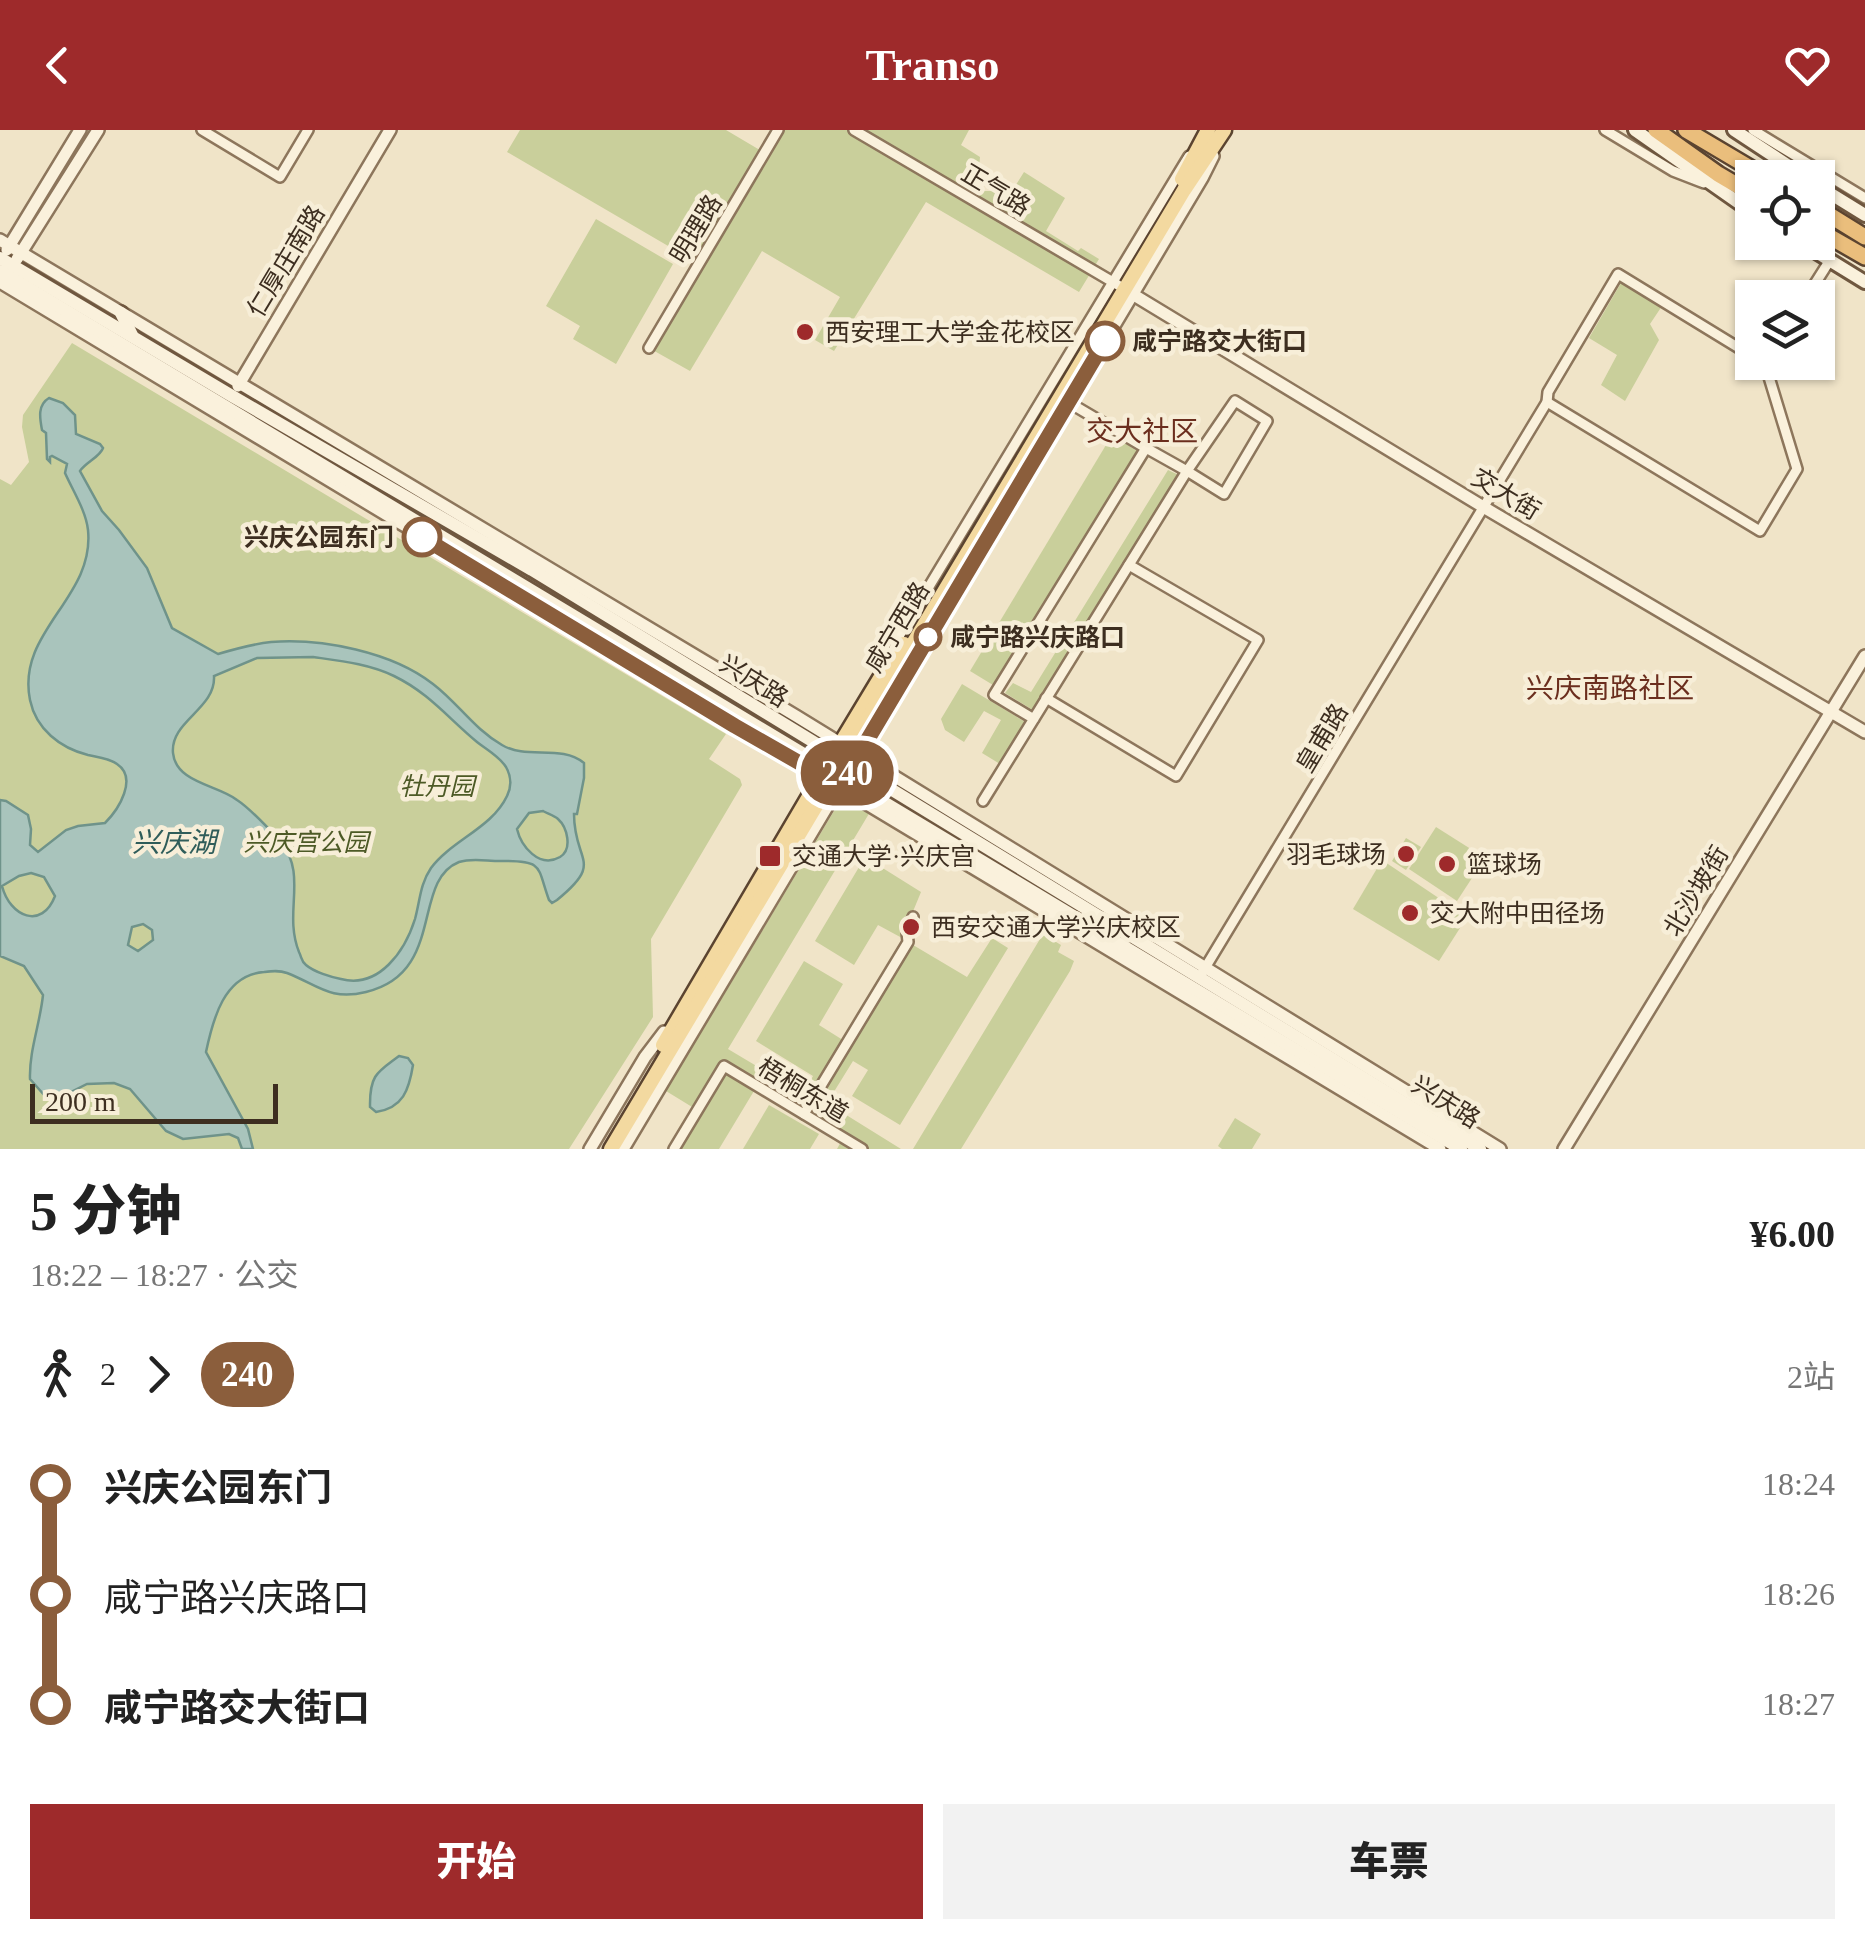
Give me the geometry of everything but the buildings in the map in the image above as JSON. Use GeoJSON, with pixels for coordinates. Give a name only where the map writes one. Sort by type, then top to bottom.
{"type":"FeatureCollection","features":[{"type":"Feature","properties":{"kind":"highway"},"geometry":{"type":"LineString","coordinates":[[1656,130],[1719,182]]}},
{"type":"Feature","properties":{"kind":"highway"},"geometry":{"type":"LineString","coordinates":[[1686,130],[1738,160]]}},
{"type":"Feature","properties":{"kind":"highway"},"geometry":{"type":"LineString","coordinates":[[1706,130],[1749,160]]}},
{"type":"Feature","properties":{"kind":"highway"},"geometry":{"type":"LineString","coordinates":[[1686,167],[1735,188]]}},
{"type":"Feature","properties":{"kind":"highway"},"geometry":{"type":"LineString","coordinates":[[1835,218],[1865,237]]}},
{"type":"Feature","properties":{"kind":"highway"},"geometry":{"type":"LineString","coordinates":[[1835,240],[1865,257]]}},
{"type":"Feature","properties":{"kind":"main road","name":"咸宁西路"},"geometry":{"type":"LineString","coordinates":[[611,1149],[1122,288],[1208,130]]}},
{"type":"Feature","properties":{"kind":"main road","name":"咸宁西路"},"geometry":{"type":"LineString","coordinates":[[601,1149],[682,1009],[839,766],[888,665],[1224,130]]}},
{"type":"Feature","properties":{"kind":"main road"},"geometry":{"type":"LineString","coordinates":[[1634,130],[1686,167]]}},
{"type":"Feature","properties":{"kind":"main road"},"geometry":{"type":"LineString","coordinates":[[1734,130],[1780,160]]}},
{"type":"Feature","properties":{"kind":"main road"},"geometry":{"type":"LineString","coordinates":[[1719,182],[1735,197]]}},
{"type":"Feature","properties":{"kind":"main road"},"geometry":{"type":"LineString","coordinates":[[1835,196],[1865,215]]}},
{"type":"Feature","properties":{"kind":"main road"},"geometry":{"type":"LineString","coordinates":[[1830,260],[1865,282]]}},
{"type":"Feature","properties":{"kind":"main road","name":"兴庆路"},"geometry":{"type":"LineString","coordinates":[[3,270],[532,570],[839,766],[1480,1149]]}},
{"type":"Feature","properties":{"kind":"main road","name":"兴庆路"},"geometry":{"type":"LineString","coordinates":[[3,270],[134,337],[229,400]]}},
{"type":"Feature","properties":{"kind":"main road"},"geometry":{"type":"LineString","coordinates":[[121,312],[134,337]]}},
{"type":"Feature","properties":{"kind":"main road","name":"兴庆路"},"geometry":{"type":"LineString","coordinates":[[1199,978],[1461,1149]]}},
{"type":"Feature","properties":{"kind":"main road"},"geometry":{"type":"LineString","coordinates":[[660,1067],[689,1038]]}},
{"type":"Feature","properties":{"kind":"street"},"geometry":{"type":"LineString","coordinates":[[3,270],[5,243],[80,130]]}},
{"type":"Feature","properties":{"kind":"street"},"geometry":{"type":"LineString","coordinates":[[3,270],[22,254],[98,130]]}},
{"type":"Feature","properties":{"kind":"street"},"geometry":{"type":"LineString","coordinates":[[202,130],[280,177],[308,130]]}},
{"type":"Feature","properties":{"kind":"street","name":"仁厚庄南路"},"geometry":{"type":"LineString","coordinates":[[229,400],[390,130]]}},
{"type":"Feature","properties":{"kind":"street","name":"明理路"},"geometry":{"type":"LineString","coordinates":[[650,348],[778,130]]}},
{"type":"Feature","properties":{"kind":"street","name":"正气路"},"geometry":{"type":"LineString","coordinates":[[854,130],[1122,288]]}},
{"type":"Feature","properties":{"kind":"street"},"geometry":{"type":"LineString","coordinates":[[1605,130],[1673,170],[1719,182]]}},
{"type":"Feature","properties":{"kind":"street"},"geometry":{"type":"LineString","coordinates":[[1753,130],[1865,198]]}},
{"type":"Feature","properties":{"kind":"street"},"geometry":{"type":"LineString","coordinates":[[5,243],[121,312],[229,400],[839,766],[1500,1149]]}},
{"type":"Feature","properties":{"kind":"street"},"geometry":{"type":"LineString","coordinates":[[1817,280],[1830,260]]}},
{"type":"Feature","properties":{"kind":"street","name":"皇甫路"},"geometry":{"type":"LineString","coordinates":[[1199,978],[1484,508],[1618,274],[1735,346]]}},
{"type":"Feature","properties":{"kind":"street"},"geometry":{"type":"LineString","coordinates":[[622,1149],[689,1038],[839,766],[1068,402],[1122,288]]}},
{"type":"Feature","properties":{"kind":"street","name":"交大街"},"geometry":{"type":"LineString","coordinates":[[1122,288],[1484,508],[1865,732]]}},
{"type":"Feature","properties":{"kind":"street"},"geometry":{"type":"LineString","coordinates":[[1547,402],[1760,531],[1798,469],[1770,380]]}},
{"type":"Feature","properties":{"kind":"street"},"geometry":{"type":"LineString","coordinates":[[983,802],[1187,471],[1234,401],[1267,421],[1224,494],[1187,471],[1068,402]]}},
{"type":"Feature","properties":{"kind":"street"},"geometry":{"type":"LineString","coordinates":[[1034,718],[994,695],[1146,448]]}},
{"type":"Feature","properties":{"kind":"street"},"geometry":{"type":"LineString","coordinates":[[1046,698],[1176,776],[1258,640],[1129,565]]}},
{"type":"Feature","properties":{"kind":"street","name":"北沙坡街"},"geometry":{"type":"LineString","coordinates":[[1564,1149],[1865,656]]}},
{"type":"Feature","properties":{"kind":"street"},"geometry":{"type":"LineString","coordinates":[[839,766],[892,820],[1440,1149]]}},
{"type":"Feature","properties":{"kind":"street"},"geometry":{"type":"LineString","coordinates":[[804,1114],[908,942],[907,932],[914,917]]}},
{"type":"Feature","properties":{"kind":"street"},"geometry":{"type":"LineString","coordinates":[[590,1149],[645,1058],[682,1009]]}},
{"type":"Feature","properties":{"kind":"street","name":"梧桐东道"},"geometry":{"type":"LineString","coordinates":[[674,1149],[724,1066],[862,1149]]}},
{"type":"Feature","properties":{"kind":"green space"},"geometry":{"type":"Polygon","coordinates":[[[520,130],[726,130],[765,153],[780,130],[969,130],[961,145],[980,157],[977,191],[1012,191],[1024,172],[1065,198],[1046,231],[1099,259],[1079,292],[926,202],[834,351],[815,340],[840,297],[762,251],[690,371],[649,348],[699,264],[507,152],[520,130]]]}},
{"type":"Feature","properties":{"kind":"green space"},"geometry":{"type":"Polygon","coordinates":[[[596,219],[673,264],[616,364],[573,339],[580,326],[546,306],[596,219]]]}},
{"type":"Feature","properties":{"kind":"green space"},"geometry":{"type":"Polygon","coordinates":[[[1621,283],[1662,306],[1650,324],[1659,340],[1625,401],[1601,385],[1617,355],[1589,338],[1621,283]]]}},
{"type":"Feature","properties":{"kind":"green space","name":"兴庆宫公园"},"geometry":{"type":"Polygon","coordinates":[[[72,343],[726,734],[709,759],[740,779],[742,785],[651,939],[653,1017],[569,1149],[0,1149],[0,479],[11,485],[29,462],[23,415],[72,343]]]}},
{"type":"Feature","properties":{"kind":"green space"},"geometry":{"type":"Polygon","coordinates":[[[1112,435],[1137,451],[993,685],[970,671],[1112,435]]]}},
{"type":"Feature","properties":{"kind":"green space"},"geometry":{"type":"Polygon","coordinates":[[[1168,470],[1183,477],[1038,713],[1005,693],[1013,683],[1031,692],[1168,470]]]}},
{"type":"Feature","properties":{"kind":"green space"},"geometry":{"type":"Polygon","coordinates":[[[962,684],[1027,723],[1000,764],[982,753],[1001,720],[984,711],[964,742],[945,730],[941,719],[962,684]]]}},
{"type":"Feature","properties":{"kind":"green space"},"geometry":{"type":"Polygon","coordinates":[[[843,796],[870,812],[728,1049],[803,1094],[813,1076],[756,1041],[804,961],[843,984],[819,1025],[846,1042],[908,942],[967,977],[992,938],[1008,948],[900,1125],[852,1096],[868,1070],[853,1061],[827,1103],[901,1149],[837,1149],[843,1138],[757,1086],[719,1149],[674,1149],[697,1110],[666,1091],[843,796]]]}},
{"type":"Feature","properties":{"kind":"green space","name":"篮球场"},"geometry":{"type":"Polygon","coordinates":[[[1436,827],[1485,858],[1457,901],[1409,869],[1436,827]]]}},
{"type":"Feature","properties":{"kind":"green space","name":"羽毛球场"},"geometry":{"type":"Polygon","coordinates":[[[1406,838],[1421,847],[1406,870],[1392,861],[1406,838]]]}},
{"type":"Feature","properties":{"kind":"green space"},"geometry":{"type":"Polygon","coordinates":[[[865,857],[921,892],[902,938],[878,925],[854,965],[815,941],[865,857]]]}},
{"type":"Feature","properties":{"kind":"green space","name":"交大附中田径场"},"geometry":{"type":"Polygon","coordinates":[[[1382,860],[1467,917],[1439,961],[1353,909],[1382,860]]]}},
{"type":"Feature","properties":{"kind":"green space"},"geometry":{"type":"Polygon","coordinates":[[[1043,934],[1061,945],[1058,952],[1074,961],[1070,971],[961,1149],[913,1149],[1043,934]]]}},
{"type":"Feature","properties":{"kind":"green space"},"geometry":{"type":"Polygon","coordinates":[[[769,1105],[819,1134],[810,1149],[743,1149],[769,1105]]]}},
{"type":"Feature","properties":{"kind":"green space"},"geometry":{"type":"Polygon","coordinates":[[[1235,1118],[1261,1134],[1252,1149],[1218,1146],[1235,1118]]]}},
{"type":"Feature","properties":{"kind":"water","name":"兴庆湖"},"geometry":{"type":"Polygon","coordinates":[[[49,398],[63,403],[75,415],[76,434],[103,448],[80,471],[102,511],[147,568],[172,628],[218,654],[291,641],[334,645],[377,656],[398,663],[433,684],[502,745],[522,751],[565,754],[584,763],[574,814],[583,869],[572,887],[557,900],[549,900],[540,873],[527,862],[459,862],[445,872],[435,888],[418,948],[408,966],[391,982],[366,992],[343,995],[273,971],[250,975],[230,990],[217,1013],[206,1052],[248,1129],[253,1149],[242,1149],[238,1138],[229,1134],[183,1139],[166,1131],[130,1089],[114,1083],[87,1084],[57,1099],[45,1096],[30,1079],[43,995],[24,966],[0,956],[0,800],[28,815],[30,845],[38,852],[66,830],[105,823],[116,810],[126,785],[123,770],[117,764],[78,752],[51,736],[38,720],[30,700],[29,676],[34,654],[80,576],[87,554],[87,523],[65,473],[67,464],[52,456],[50,462],[47,459],[46,433],[40,417],[49,398]],[[313,657],[257,658],[214,676],[208,697],[178,732],[173,753],[176,763],[190,777],[242,804],[281,842],[293,868],[293,923],[304,964],[337,978],[367,978],[397,955],[415,919],[431,868],[492,817],[510,789],[509,774],[500,760],[428,698],[394,676],[365,666],[313,657]],[[543,811],[529,813],[517,829],[522,842],[538,858],[560,857],[567,844],[561,823],[543,811]],[[31,873],[2,886],[6,897],[19,912],[35,916],[42,913],[55,896],[44,877],[31,873]],[[143,924],[132,927],[128,945],[138,951],[153,940],[152,930],[143,924]]]}},
{"type":"Feature","properties":{"kind":"water"},"geometry":{"type":"Polygon","coordinates":[[[399,1056],[408,1058],[413,1065],[407,1090],[399,1102],[376,1112],[370,1107],[374,1080],[399,1056]]]}},
{"type":"Feature","properties":{"kind":"bus line","name":"240"},"geometry":{"type":"LineString","coordinates":[[422,537],[840,786],[1105,341]]}},
{"type":"Feature","properties":{"kind":"place","name":"西安理工大学金花校区"},"geometry":{"type":"Point","coordinates":[805,332]}},
{"type":"Feature","properties":{"kind":"place","name":"咸宁路交大街口"},"geometry":{"type":"Point","coordinates":[1105,341]}},
{"type":"Feature","properties":{"kind":"place","name":"兴庆公园东门"},"geometry":{"type":"Point","coordinates":[422,537]}},
{"type":"Feature","properties":{"kind":"place","name":"咸宁路兴庆路口"},"geometry":{"type":"Point","coordinates":[928,637]}},
{"type":"Feature","properties":{"kind":"place","name":"羽毛球场"},"geometry":{"type":"Point","coordinates":[1406,854]}},
{"type":"Feature","properties":{"kind":"place","name":"交通大学·兴庆宫"},"geometry":{"type":"Point","coordinates":[770,856]}},
{"type":"Feature","properties":{"kind":"place","name":"篮球场"},"geometry":{"type":"Point","coordinates":[1447,864]}},
{"type":"Feature","properties":{"kind":"place","name":"交大附中田径场"},"geometry":{"type":"Point","coordinates":[1410,913]}},
{"type":"Feature","properties":{"kind":"place","name":"西安交通大学兴庆校区"},"geometry":{"type":"Point","coordinates":[911,927]}},
{"type":"Feature","properties":{"kind":"district","name":"交大社区"},"geometry":{"type":"Point","coordinates":[1142,431]}},
{"type":"Feature","properties":{"kind":"district","name":"兴庆南路社区"},"geometry":{"type":"Point","coordinates":[1610,688]}},
{"type":"Feature","properties":{"kind":"park label","name":"牡丹园"},"geometry":{"type":"Point","coordinates":[437,786]}}]}
